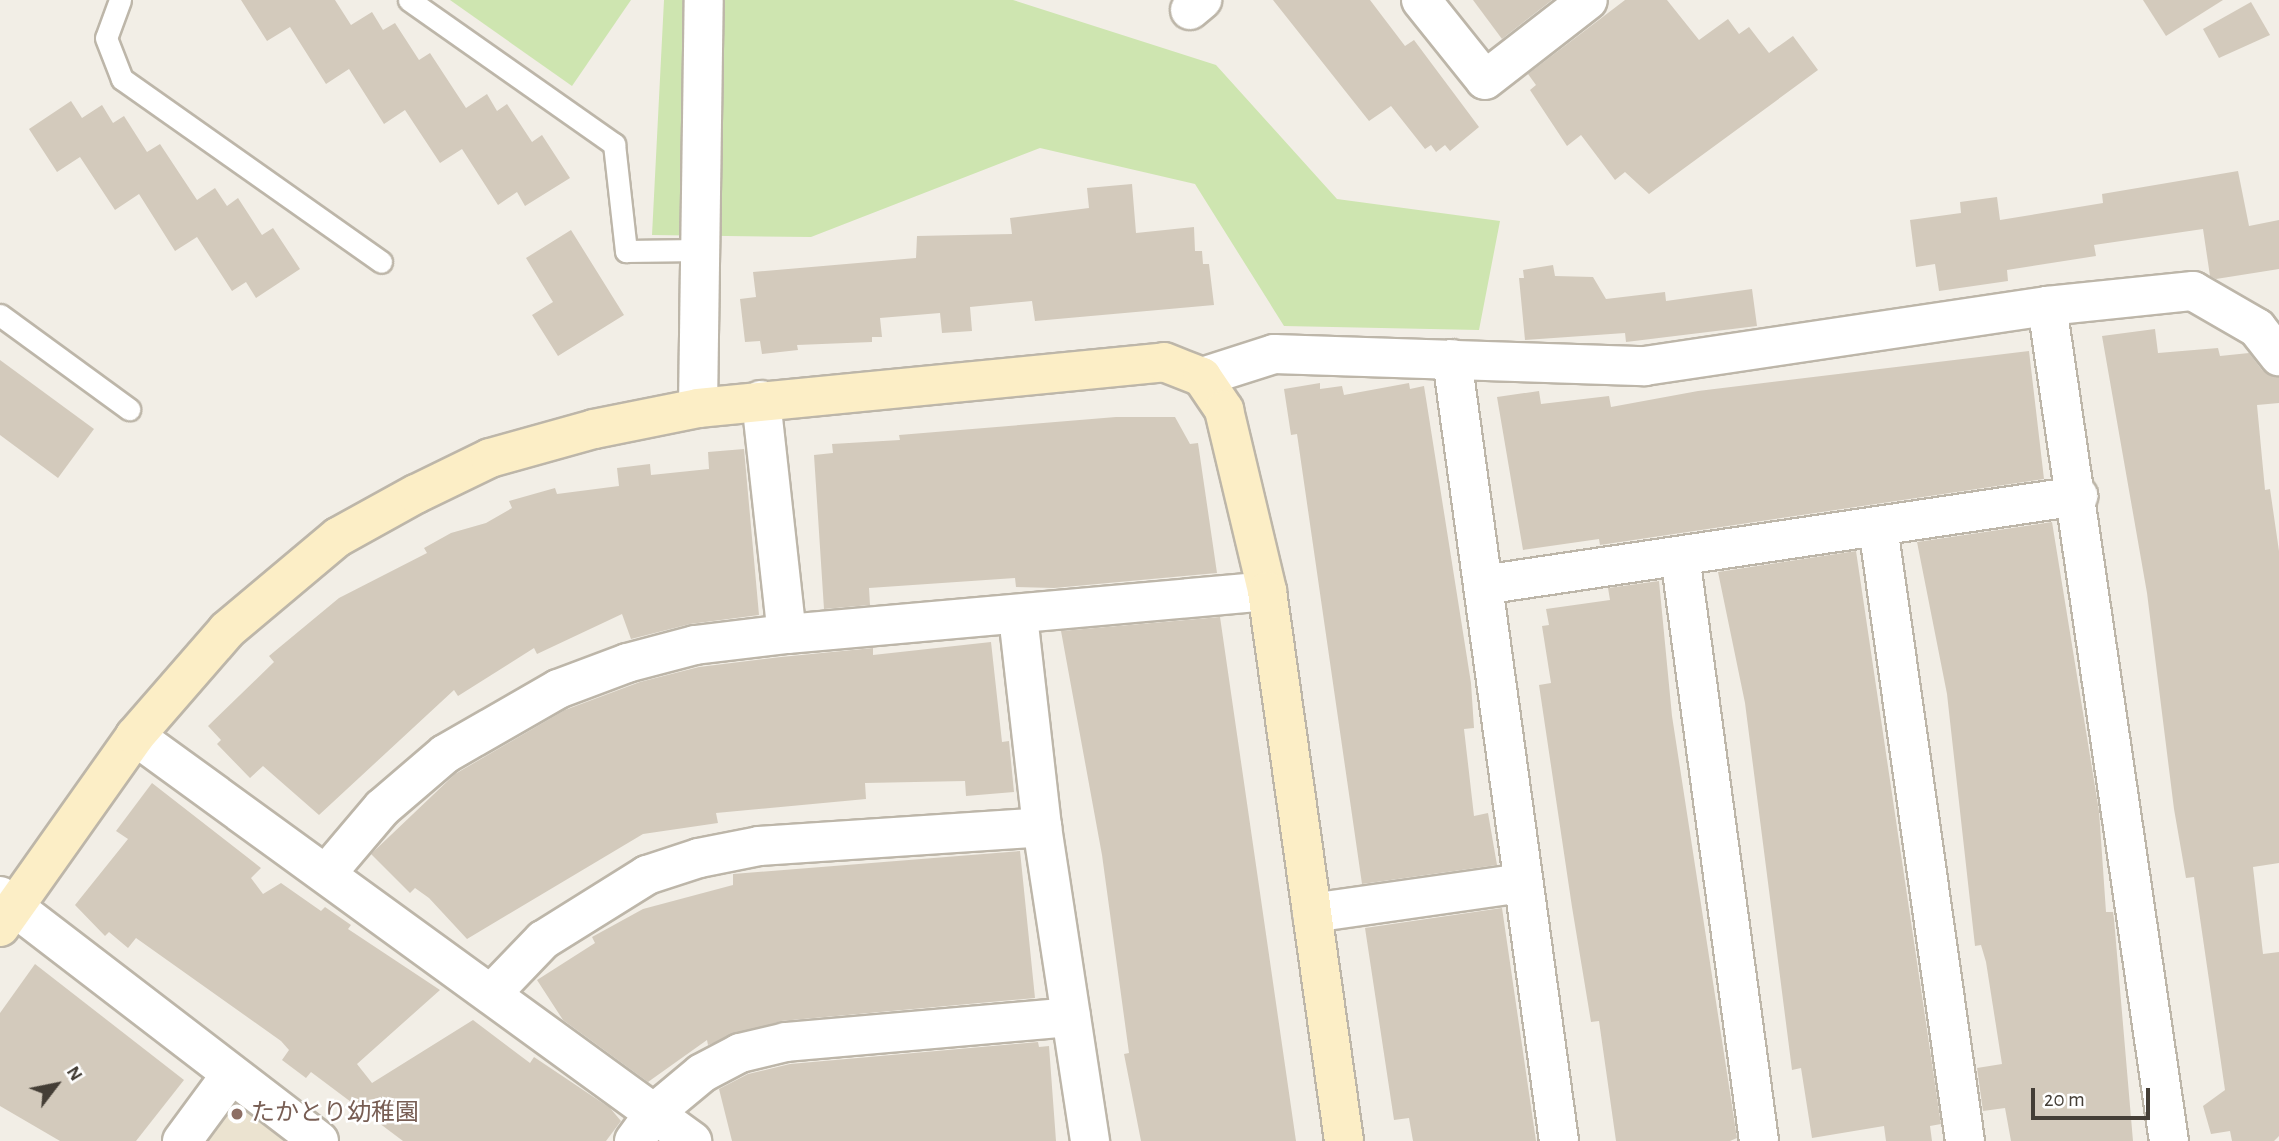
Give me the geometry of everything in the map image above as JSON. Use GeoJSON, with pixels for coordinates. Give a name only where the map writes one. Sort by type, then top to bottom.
{"type":"FeatureCollection","features":[{"type":"Feature","properties":{"kind":"street"},"geometry":{"type":"LineString","coordinates":[[698,408],[704,0]]}},
{"type":"Feature","properties":{"kind":"street"},"geometry":{"type":"LineString","coordinates":[[1421,0],[1485,80],[1588,0]]}},
{"type":"Feature","properties":{"kind":"street"},"geometry":{"type":"LineString","coordinates":[[1202,377],[1273,354],[1645,366],[2047,306],[2193,291],[2257,328],[2279,356]]}},
{"type":"Feature","properties":{"kind":"street"},"geometry":{"type":"LineString","coordinates":[[2047,306],[2078,496],[2169,1141]]}},
{"type":"Feature","properties":{"kind":"street"},"geometry":{"type":"LineString","coordinates":[[1452,359],[1559,1141]]}},
{"type":"Feature","properties":{"kind":"street"},"geometry":{"type":"LineString","coordinates":[[319,1141],[5,910],[135,736],[228,629],[338,537],[491,458],[698,408],[1164,362],[1202,377],[1224,410],[1267,592],[1344,1141]]}},
{"type":"Feature","properties":{"kind":"street"},"geometry":{"type":"LineString","coordinates":[[761,400],[787,634]]}},
{"type":"Feature","properties":{"kind":"street"},"geometry":{"type":"LineString","coordinates":[[1483,585],[2078,496]]}},
{"type":"Feature","properties":{"kind":"street"},"geometry":{"type":"LineString","coordinates":[[1878,527],[1965,1141]]}},
{"type":"Feature","properties":{"kind":"street"},"geometry":{"type":"LineString","coordinates":[[1680,556],[1759,1141]]}},
{"type":"Feature","properties":{"kind":"street"},"geometry":{"type":"LineString","coordinates":[[326,874],[382,808],[445,754],[558,689],[695,645],[787,634],[1018,616],[1267,592]]}},
{"type":"Feature","properties":{"kind":"street"},"geometry":{"type":"LineString","coordinates":[[1018,616],[1042,827],[1090,1141]]}},
{"type":"Feature","properties":{"kind":"street"},"geometry":{"type":"LineString","coordinates":[[135,736],[492,992],[644,1127],[692,1141]]}},
{"type":"Feature","properties":{"kind":"street"},"geometry":{"type":"LineString","coordinates":[[492,992],[543,940],[647,875],[699,858],[759,846],[1042,827]]}},
{"type":"Feature","properties":{"kind":"street"},"geometry":{"type":"LineString","coordinates":[[1312,913],[1523,883]]}},
{"type":"Feature","properties":{"kind":"street"},"geometry":{"type":"LineString","coordinates":[[644,1127],[702,1073],[740,1053],[774,1045],[1071,1017]]}},
{"type":"Feature","properties":{"kind":"street"},"geometry":{"type":"LineString","coordinates":[[182,1141],[230,1076]]}},
{"type":"Feature","properties":{"kind":"lane"},"geometry":{"type":"LineString","coordinates":[[120,0],[106,38],[122,79],[380,262]]}},
{"type":"Feature","properties":{"kind":"lane"},"geometry":{"type":"LineString","coordinates":[[409,0],[614,144],[626,251],[699,250]]}},
{"type":"Feature","properties":{"kind":"lane"},"geometry":{"type":"LineString","coordinates":[[0,315],[129,409]]}},
{"type":"Feature","properties":{"kind":"shaded area","name":"たかとり幼稚園"},"geometry":{"type":"Polygon","coordinates":[[[228,1088],[301,1141],[191,1141],[228,1088]]]}},
{"type":"Feature","properties":{"kind":"green space"},"geometry":{"type":"Polygon","coordinates":[[[450,0],[631,0],[572,86],[450,0]]]}},
{"type":"Feature","properties":{"kind":"green space"},"geometry":{"type":"Polygon","coordinates":[[[664,0],[1013,0],[1216,65],[1337,199],[1500,221],[1479,330],[1284,326],[1195,184],[1040,148],[811,237],[652,235],[664,0]]]}},
{"type":"Feature","properties":{"kind":"building"},"geometry":{"type":"Polygon","coordinates":[[[241,0],[335,0],[351,25],[372,12],[383,30],[395,23],[419,60],[430,53],[466,108],[487,94],[497,111],[507,104],[532,142],[542,135],[570,178],[525,206],[517,192],[498,205],[462,149],[440,163],[405,110],[384,124],[349,69],[326,84],[290,27],[267,41],[241,0]]]}},
{"type":"Feature","properties":{"kind":"building"},"geometry":{"type":"Polygon","coordinates":[[[1273,0],[1370,0],[1405,46],[1414,40],[1479,127],[1450,151],[1445,145],[1436,152],[1431,145],[1425,149],[1391,106],[1369,121],[1273,0]]]}},
{"type":"Feature","properties":{"kind":"building"},"geometry":{"type":"Polygon","coordinates":[[[1473,0],[1552,0],[1502,39],[1473,0]]]}},
{"type":"Feature","properties":{"kind":"building"},"geometry":{"type":"Polygon","coordinates":[[[1625,0],[1667,0],[1699,40],[1728,19],[1739,34],[1749,27],[1769,53],[1793,36],[1818,70],[1649,194],[1625,172],[1615,180],[1581,135],[1567,146],[1530,90],[1536,85],[1528,74],[1625,0]]]}},
{"type":"Feature","properties":{"kind":"building"},"geometry":{"type":"Polygon","coordinates":[[[2143,0],[2223,0],[2166,36],[2143,0]]]}},
{"type":"Feature","properties":{"kind":"building"},"geometry":{"type":"Polygon","coordinates":[[[2251,2],[2270,35],[2219,58],[2203,29],[2251,2]]]}},
{"type":"Feature","properties":{"kind":"building"},"geometry":{"type":"Polygon","coordinates":[[[71,101],[82,118],[102,105],[113,123],[124,116],[147,152],[160,144],[197,200],[215,188],[227,206],[238,198],[262,235],[273,228],[300,269],[256,298],[246,282],[232,291],[197,237],[175,251],[139,194],[115,210],[80,157],[57,172],[29,129],[71,101]]]}},
{"type":"Feature","properties":{"kind":"building"},"geometry":{"type":"Polygon","coordinates":[[[2238,171],[2249,226],[2279,220],[2279,269],[2216,279],[2210,276],[2203,229],[2094,245],[2096,256],[2007,270],[2008,281],[1939,291],[1935,264],[1916,267],[1910,220],[1961,213],[1960,202],[1997,197],[2000,220],[2103,203],[2102,194],[2238,171]]]}},
{"type":"Feature","properties":{"kind":"building"},"geometry":{"type":"Polygon","coordinates":[[[1132,184],[1136,233],[1194,227],[1195,251],[1202,251],[1203,264],[1209,264],[1214,305],[1035,321],[1032,301],[970,307],[972,331],[942,333],[940,313],[880,318],[882,337],[872,337],[872,342],[797,345],[798,350],[762,354],[760,341],[745,342],[740,299],[756,297],[753,272],[916,258],[917,236],[1012,234],[1010,218],[1089,208],[1087,188],[1132,184]]]}},
{"type":"Feature","properties":{"kind":"building"},"geometry":{"type":"Polygon","coordinates":[[[571,230],[624,315],[558,356],[532,315],[553,302],[526,258],[571,230]]]}},
{"type":"Feature","properties":{"kind":"building"},"geometry":{"type":"Polygon","coordinates":[[[1553,265],[1555,276],[1593,277],[1606,299],[1665,292],[1666,301],[1752,289],[1757,326],[1626,342],[1625,333],[1525,340],[1519,278],[1524,278],[1523,270],[1553,265]]]}},
{"type":"Feature","properties":{"kind":"building"},"geometry":{"type":"Polygon","coordinates":[[[2155,329],[2158,353],[2218,348],[2220,356],[2249,353],[2262,370],[2279,377],[2279,403],[2257,405],[2265,490],[2270,489],[2279,551],[2279,863],[2253,867],[2263,954],[2279,952],[2279,1136],[2274,1141],[2232,1141],[2230,1131],[2211,1134],[2203,1106],[2225,1090],[2194,877],[2186,878],[2174,809],[2147,593],[2102,336],[2155,329]]]}},
{"type":"Feature","properties":{"kind":"building"},"geometry":{"type":"Polygon","coordinates":[[[2029,351],[2044,479],[1600,545],[1599,539],[1523,550],[1497,397],[1539,391],[1541,404],[1609,396],[1611,407],[1698,391],[2029,351]]]}},
{"type":"Feature","properties":{"kind":"building"},"geometry":{"type":"Polygon","coordinates":[[[0,360],[94,429],[58,478],[0,435],[0,360]]]}},
{"type":"Feature","properties":{"kind":"building"},"geometry":{"type":"Polygon","coordinates":[[[1320,383],[1320,389],[1342,386],[1344,395],[1409,383],[1410,389],[1424,386],[1471,683],[1474,728],[1464,729],[1474,816],[1488,813],[1497,865],[1362,884],[1297,434],[1291,435],[1284,389],[1320,383]]]}},
{"type":"Feature","properties":{"kind":"building"},"geometry":{"type":"Polygon","coordinates":[[[1116,417],[1175,417],[1190,444],[1198,443],[1217,573],[1054,588],[1016,587],[1015,578],[869,588],[870,605],[824,609],[814,455],[833,453],[832,444],[900,440],[899,435],[1116,417]]]}},
{"type":"Feature","properties":{"kind":"building"},"geometry":{"type":"Polygon","coordinates":[[[744,449],[759,615],[690,624],[631,639],[622,614],[537,654],[534,648],[458,696],[454,690],[319,815],[263,766],[250,778],[217,744],[221,740],[208,726],[274,662],[269,656],[339,598],[427,553],[424,548],[451,533],[486,523],[512,508],[509,501],[555,488],[557,494],[619,486],[617,468],[650,464],[651,475],[709,469],[708,452],[744,449]]]}},
{"type":"Feature","properties":{"kind":"building"},"geometry":{"type":"Polygon","coordinates":[[[2052,522],[2099,811],[2106,912],[2113,912],[2114,919],[2133,1141],[2011,1141],[2005,1108],[1983,1111],[1977,1068],[2002,1064],[1986,962],[1981,945],[1975,946],[1947,694],[1917,542],[2052,522]]]}},
{"type":"Feature","properties":{"kind":"building"},"geometry":{"type":"Polygon","coordinates":[[[1856,551],[1941,1124],[1930,1126],[1932,1141],[1886,1141],[1884,1126],[1812,1138],[1801,1068],[1792,1070],[1745,703],[1718,572],[1856,551]]]}},
{"type":"Feature","properties":{"kind":"building"},"geometry":{"type":"Polygon","coordinates":[[[1659,581],[1672,716],[1737,1138],[1730,1141],[1616,1141],[1599,1021],[1591,1022],[1539,685],[1551,683],[1542,626],[1549,625],[1546,609],[1610,600],[1608,588],[1659,581]]]}},
{"type":"Feature","properties":{"kind":"building"},"geometry":{"type":"Polygon","coordinates":[[[1220,617],[1296,1141],[1141,1141],[1124,1054],[1129,1053],[1102,855],[1061,631],[1220,617]]]}},
{"type":"Feature","properties":{"kind":"building"},"geometry":{"type":"Polygon","coordinates":[[[991,642],[1002,742],[1009,741],[1014,792],[966,796],[965,781],[865,783],[866,799],[716,813],[718,823],[643,834],[467,939],[429,898],[415,888],[410,893],[371,854],[455,774],[565,710],[640,682],[699,667],[781,657],[873,648],[873,655],[991,642]]]}},
{"type":"Feature","properties":{"kind":"building"},"geometry":{"type":"Polygon","coordinates":[[[152,783],[261,868],[251,878],[263,894],[281,883],[321,911],[325,907],[351,925],[348,929],[440,990],[357,1064],[372,1083],[473,1020],[530,1063],[534,1057],[610,1108],[621,1121],[606,1141],[403,1141],[311,1072],[306,1078],[282,1060],[289,1050],[281,1041],[136,938],[128,948],[109,932],[105,936],[75,905],[128,839],[116,831],[152,783]]]}},
{"type":"Feature","properties":{"kind":"building"},"geometry":{"type":"Polygon","coordinates":[[[1020,851],[1035,998],[781,1021],[708,1045],[707,1040],[648,1082],[563,1020],[537,980],[595,943],[592,937],[643,909],[733,885],[733,874],[1020,851]]]}},
{"type":"Feature","properties":{"kind":"building"},"geometry":{"type":"Polygon","coordinates":[[[1502,908],[1536,1141],[1413,1141],[1409,1118],[1394,1120],[1365,928],[1502,908]]]}},
{"type":"Feature","properties":{"kind":"building"},"geometry":{"type":"Polygon","coordinates":[[[35,964],[184,1080],[136,1141],[60,1141],[0,1106],[0,1013],[35,964]]]}},
{"type":"Feature","properties":{"kind":"building"},"geometry":{"type":"Polygon","coordinates":[[[1038,1042],[1039,1047],[1049,1046],[1056,1141],[732,1141],[719,1089],[748,1074],[790,1064],[1038,1042]]]}},
{"type":"Feature","properties":{"kind":"place","name":"たかとり幼稚園"},"geometry":{"type":"Point","coordinates":[237,1114]}}]}
